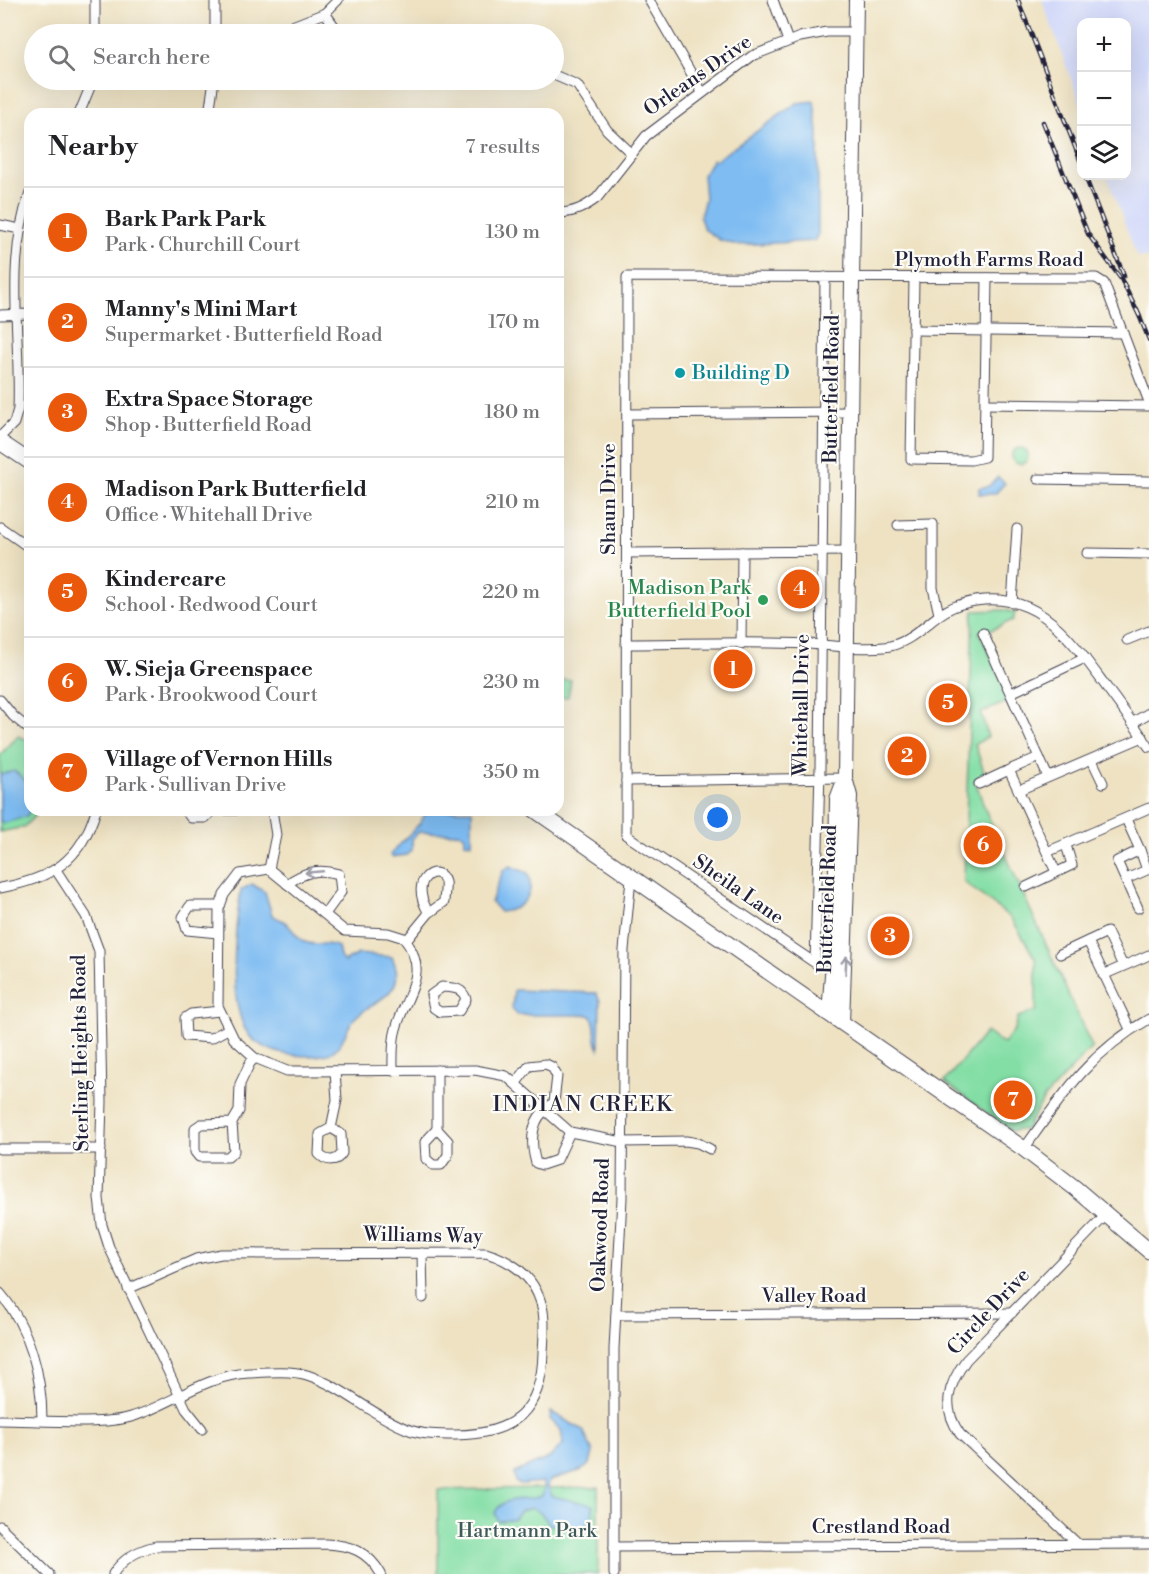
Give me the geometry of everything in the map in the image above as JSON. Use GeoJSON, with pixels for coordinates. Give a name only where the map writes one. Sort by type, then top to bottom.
{"type":"FeatureCollection","features":[{"type":"Feature","properties":{"kind":"main road","name":"Butterfield Road"},"geometry":{"type":"LineString","coordinates":[[842,1023],[850,796],[845,778],[854,277],[856,0]]}},
{"type":"Feature","properties":{"kind":"main road"},"geometry":{"type":"LineString","coordinates":[[0,442],[24,458]]}},
{"type":"Feature","properties":{"kind":"main road","name":"Butterfield Road"},"geometry":{"type":"LineString","coordinates":[[829,1013],[835,936],[837,799],[845,778]]}},
{"type":"Feature","properties":{"kind":"main road"},"geometry":{"type":"LineString","coordinates":[[543,816],[630,879],[829,1013],[1024,1149],[1149,1251]]}},
{"type":"Feature","properties":{"kind":"street"},"geometry":{"type":"LineString","coordinates":[[95,0],[95,24]]}},
{"type":"Feature","properties":{"kind":"street"},"geometry":{"type":"LineString","coordinates":[[215,0],[216,24]]}},
{"type":"Feature","properties":{"kind":"street"},"geometry":{"type":"LineString","coordinates":[[297,24],[325,13],[338,0]]}},
{"type":"Feature","properties":{"kind":"street"},"geometry":{"type":"LineString","coordinates":[[649,0],[702,92]]}},
{"type":"Feature","properties":{"kind":"street"},"geometry":{"type":"LineString","coordinates":[[773,0],[788,41]]}},
{"type":"Feature","properties":{"kind":"street"},"geometry":{"type":"LineString","coordinates":[[325,13],[333,24]]}},
{"type":"Feature","properties":{"kind":"street","name":"Orleans Drive"},"geometry":{"type":"LineString","coordinates":[[564,212],[580,209],[597,198],[646,135],[752,56],[788,41],[827,32],[855,32]]}},
{"type":"Feature","properties":{"kind":"street"},"geometry":{"type":"LineString","coordinates":[[564,79],[577,85],[607,130],[632,154]]}},
{"type":"Feature","properties":{"kind":"street"},"geometry":{"type":"LineString","coordinates":[[81,108],[89,90]]}},
{"type":"Feature","properties":{"kind":"street"},"geometry":{"type":"LineString","coordinates":[[210,108],[213,90]]}},
{"type":"Feature","properties":{"kind":"street"},"geometry":{"type":"LineString","coordinates":[[0,437],[14,423],[18,409],[17,314],[20,229],[24,215]]}},
{"type":"Feature","properties":{"kind":"street"},"geometry":{"type":"LineString","coordinates":[[0,225],[20,229]]}},
{"type":"Feature","properties":{"kind":"street","name":"Shaun Drive"},"geometry":{"type":"LineString","coordinates":[[634,840],[626,835],[627,277],[643,277]]}},
{"type":"Feature","properties":{"kind":"street","name":"Plymoth Farms Road"},"geometry":{"type":"LineString","coordinates":[[643,277],[1100,279],[1149,404]]}},
{"type":"Feature","properties":{"kind":"street","name":"Whitehall Drive"},"geometry":{"type":"LineString","coordinates":[[814,954],[821,644],[825,277]]}},
{"type":"Feature","properties":{"kind":"street"},"geometry":{"type":"LineString","coordinates":[[914,278],[911,459],[971,460],[984,457],[987,278]]}},
{"type":"Feature","properties":{"kind":"street"},"geometry":{"type":"LineString","coordinates":[[0,315],[24,314]]}},
{"type":"Feature","properties":{"kind":"street"},"geometry":{"type":"LineString","coordinates":[[914,330],[1123,333]]}},
{"type":"Feature","properties":{"kind":"street"},"geometry":{"type":"LineString","coordinates":[[986,404],[1149,404]]}},
{"type":"Feature","properties":{"kind":"street"},"geometry":{"type":"LineString","coordinates":[[627,414],[851,412]]}},
{"type":"Feature","properties":{"kind":"street"},"geometry":{"type":"LineString","coordinates":[[1038,479],[1149,481]]}},
{"type":"Feature","properties":{"kind":"street"},"geometry":{"type":"LineString","coordinates":[[898,525],[933,524],[933,588],[939,614]]}},
{"type":"Feature","properties":{"kind":"street"},"geometry":{"type":"LineString","coordinates":[[0,527],[24,544]]}},
{"type":"Feature","properties":{"kind":"street"},"geometry":{"type":"LineString","coordinates":[[1012,603],[1017,529]]}},
{"type":"Feature","properties":{"kind":"street"},"geometry":{"type":"LineString","coordinates":[[627,553],[849,551]]}},
{"type":"Feature","properties":{"kind":"street"},"geometry":{"type":"LineString","coordinates":[[741,644],[742,552]]}},
{"type":"Feature","properties":{"kind":"street"},"geometry":{"type":"LineString","coordinates":[[1088,553],[1149,554]]}},
{"type":"Feature","properties":{"kind":"street"},"geometry":{"type":"LineString","coordinates":[[626,644],[821,644],[880,648],[896,645],[917,634],[939,614],[962,604],[986,600],[1012,603],[1030,608],[1054,622],[1072,640],[1149,747]]}},
{"type":"Feature","properties":{"kind":"street"},"geometry":{"type":"LineString","coordinates":[[1126,640],[1149,631]]}},
{"type":"Feature","properties":{"kind":"street"},"geometry":{"type":"LineString","coordinates":[[983,633],[1048,777]]}},
{"type":"Feature","properties":{"kind":"street"},"geometry":{"type":"LineString","coordinates":[[1011,693],[1085,658]]}},
{"type":"Feature","properties":{"kind":"street"},"geometry":{"type":"LineString","coordinates":[[0,700],[24,725]]}},
{"type":"Feature","properties":{"kind":"street"},"geometry":{"type":"LineString","coordinates":[[1132,723],[1149,713]]}},
{"type":"Feature","properties":{"kind":"street"},"geometry":{"type":"LineString","coordinates":[[1019,790],[1143,737]]}},
{"type":"Feature","properties":{"kind":"street"},"geometry":{"type":"LineString","coordinates":[[979,784],[1039,756]]}},
{"type":"Feature","properties":{"kind":"street"},"geometry":{"type":"LineString","coordinates":[[1092,760],[1103,783]]}},
{"type":"Feature","properties":{"kind":"street"},"geometry":{"type":"LineString","coordinates":[[1009,770],[1056,872]]}},
{"type":"Feature","properties":{"kind":"street"},"geometry":{"type":"LineString","coordinates":[[626,781],[845,778]]}},
{"type":"Feature","properties":{"kind":"street"},"geometry":{"type":"LineString","coordinates":[[1047,852],[1149,808]]}},
{"type":"Feature","properties":{"kind":"street"},"geometry":{"type":"LineString","coordinates":[[0,888],[36,880],[56,870],[81,845],[93,816]]}},
{"type":"Feature","properties":{"kind":"street"},"geometry":{"type":"LineString","coordinates":[[189,816],[190,818],[207,816]]}},
{"type":"Feature","properties":{"kind":"street"},"geometry":{"type":"LineString","coordinates":[[269,869],[276,834],[273,816]]}},
{"type":"Feature","properties":{"kind":"street"},"geometry":{"type":"LineString","coordinates":[[1126,819],[1147,870],[1126,879]]}},
{"type":"Feature","properties":{"kind":"street","name":"Sheila Lane"},"geometry":{"type":"LineString","coordinates":[[634,840],[815,963],[814,954]]}},
{"type":"Feature","properties":{"kind":"street"},"geometry":{"type":"LineString","coordinates":[[1026,887],[1072,865],[1066,845]]}},
{"type":"Feature","properties":{"kind":"street"},"geometry":{"type":"LineString","coordinates":[[1138,908],[1118,861],[1140,850]]}},
{"type":"Feature","properties":{"kind":"street"},"geometry":{"type":"LineString","coordinates":[[393,1071],[396,1029],[414,987],[417,961],[406,941],[388,933],[345,932],[269,869],[240,874],[232,883],[220,906],[218,933],[220,1011],[228,1029],[244,1049],[255,1058],[287,1071],[393,1071],[475,1070],[506,1076],[570,1132],[622,1142],[687,1141],[699,1143],[710,1149]]}},
{"type":"Feature","properties":{"kind":"street","name":"Sterling Heights Road"},"geometry":{"type":"LineString","coordinates":[[56,870],[86,916],[99,951],[102,1102],[99,1198],[105,1236],[178,1394],[186,1409],[202,1429]]}},
{"type":"Feature","properties":{"kind":"street"},"geometry":{"type":"LineString","coordinates":[[287,884],[303,873],[330,871],[339,874],[341,892],[325,914]]}},
{"type":"Feature","properties":{"kind":"street","name":"Oakwood Road"},"geometry":{"type":"LineString","coordinates":[[614,1574],[616,1315],[622,1142],[624,950],[630,879]]}},
{"type":"Feature","properties":{"kind":"street"},"geometry":{"type":"LineString","coordinates":[[218,933],[188,930],[183,917],[190,906],[220,906]]}},
{"type":"Feature","properties":{"kind":"street"},"geometry":{"type":"LineString","coordinates":[[406,941],[429,913]]}},
{"type":"Feature","properties":{"kind":"street"},"geometry":{"type":"LineString","coordinates":[[1060,954],[1107,932],[1124,966]]}},
{"type":"Feature","properties":{"kind":"street"},"geometry":{"type":"LineString","coordinates":[[1088,941],[1130,1029]]}},
{"type":"Feature","properties":{"kind":"street"},"geometry":{"type":"LineString","coordinates":[[1103,975],[1149,955]]}},
{"type":"Feature","properties":{"kind":"street"},"geometry":{"type":"LineString","coordinates":[[414,987],[431,995]]}},
{"type":"Feature","properties":{"kind":"street"},"geometry":{"type":"LineString","coordinates":[[220,1011],[191,1014],[185,1018],[186,1036],[211,1038],[228,1029]]}},
{"type":"Feature","properties":{"kind":"street"},"geometry":{"type":"LineString","coordinates":[[1024,1149],[1052,1107],[1087,1065],[1130,1029],[1149,1018]]}},
{"type":"Feature","properties":{"kind":"street"},"geometry":{"type":"LineString","coordinates":[[232,1123],[201,1124],[195,1128],[195,1152],[199,1157],[228,1157],[234,1151],[232,1123],[239,1111],[244,1073],[255,1058]]}},
{"type":"Feature","properties":{"kind":"street"},"geometry":{"type":"LineString","coordinates":[[516,1083],[529,1066],[546,1064],[552,1067],[558,1076],[554,1102],[544,1111],[534,1128],[531,1149],[536,1163],[542,1165],[557,1160],[570,1132]]}},
{"type":"Feature","properties":{"kind":"street"},"geometry":{"type":"LineString","coordinates":[[437,1070],[437,1129]]}},
{"type":"Feature","properties":{"kind":"street"},"geometry":{"type":"LineString","coordinates":[[331,1128],[337,1100],[335,1071]]}},
{"type":"Feature","properties":{"kind":"street"},"geometry":{"type":"LineString","coordinates":[[0,1149],[100,1149]]}},
{"type":"Feature","properties":{"kind":"street","name":"Circle Drive"},"geometry":{"type":"LineString","coordinates":[[1078,1544],[960,1434],[949,1415],[948,1396],[955,1376],[966,1360],[1106,1215]]}},
{"type":"Feature","properties":{"kind":"street","name":"Williams Way"},"geometry":{"type":"LineString","coordinates":[[0,1420],[129,1418],[178,1394],[229,1375],[293,1373],[326,1383],[383,1418],[408,1430],[426,1434],[475,1435],[507,1426],[529,1408],[543,1373],[544,1321],[538,1295],[519,1269],[501,1258],[478,1252],[208,1256],[183,1264],[128,1289]]}},
{"type":"Feature","properties":{"kind":"street"},"geometry":{"type":"LineString","coordinates":[[422,1253],[423,1299]]}},
{"type":"Feature","properties":{"kind":"street"},"geometry":{"type":"LineString","coordinates":[[0,1293],[18,1322],[38,1368],[42,1420]]}},
{"type":"Feature","properties":{"kind":"street","name":"Valley Road"},"geometry":{"type":"LineString","coordinates":[[616,1315],[1012,1313]]}},
{"type":"Feature","properties":{"kind":"street"},"geometry":{"type":"LineString","coordinates":[[0,1526],[49,1574]]}},
{"type":"Feature","properties":{"kind":"street","name":"Crestland Road"},"geometry":{"type":"LineString","coordinates":[[614,1547],[1149,1544]]}},
{"type":"Feature","properties":{"kind":"street"},"geometry":{"type":"LineString","coordinates":[[113,1574],[130,1556],[143,1549],[156,1546],[344,1545],[358,1550],[370,1559],[381,1574]]}},
{"type":"Feature","properties":{"kind":"shaded area"},"geometry":{"type":"Polygon","coordinates":[[[1042,0],[1149,0],[1149,258],[1137,257],[1108,180],[1131,180],[1131,18],[1077,18],[1077,95],[1042,0]]]}},
{"type":"Feature","properties":{"kind":"green space"},"geometry":{"type":"Polygon","coordinates":[[[1017,448],[1023,448],[1028,456],[1026,462],[1017,464],[1012,459],[1012,453],[1017,448]]]}},
{"type":"Feature","properties":{"kind":"green space"},"geometry":{"type":"Polygon","coordinates":[[[1005,610],[1015,613],[1013,620],[987,632],[985,629],[979,632],[1011,700],[981,713],[988,737],[975,744],[985,775],[975,780],[985,809],[1092,1047],[1045,1097],[1026,1129],[1012,1131],[944,1082],[986,1032],[1003,1044],[1015,1029],[1018,1017],[1036,1011],[1036,960],[1012,919],[964,882],[973,611],[1005,610]]]}},
{"type":"Feature","properties":{"kind":"green space"},"geometry":{"type":"Polygon","coordinates":[[[728,656],[742,656],[734,682],[726,681],[728,656]]]}},
{"type":"Feature","properties":{"kind":"green space"},"geometry":{"type":"Polygon","coordinates":[[[564,680],[571,680],[568,697],[564,697],[564,680]]]}},
{"type":"Feature","properties":{"kind":"green space"},"geometry":{"type":"Polygon","coordinates":[[[18,736],[24,738],[24,816],[34,816],[24,827],[0,832],[0,755],[18,736]]]}},
{"type":"Feature","properties":{"kind":"green space","name":"Hartmann Park"},"geometry":{"type":"Polygon","coordinates":[[[598,1487],[598,1574],[438,1574],[438,1490],[598,1487]]]}},
{"type":"Feature","properties":{"kind":"water"},"geometry":{"type":"Polygon","coordinates":[[[814,101],[818,131],[818,234],[814,241],[736,245],[720,240],[704,229],[700,218],[705,198],[703,175],[713,159],[716,160],[797,103],[814,101]]]}},
{"type":"Feature","properties":{"kind":"water"},"geometry":{"type":"Polygon","coordinates":[[[998,477],[1005,483],[995,494],[979,494],[979,488],[989,486],[998,477]]]}},
{"type":"Feature","properties":{"kind":"water"},"geometry":{"type":"Polygon","coordinates":[[[14,771],[24,780],[24,816],[27,816],[5,823],[0,821],[0,775],[14,771]]]}},
{"type":"Feature","properties":{"kind":"water"},"geometry":{"type":"Polygon","coordinates":[[[424,816],[472,816],[472,843],[464,842],[465,837],[460,833],[419,832],[412,839],[412,849],[407,855],[392,857],[390,855],[424,816]]]}},
{"type":"Feature","properties":{"kind":"water"},"geometry":{"type":"Polygon","coordinates":[[[510,866],[528,873],[530,888],[521,905],[500,912],[491,902],[503,871],[510,866]]]}},
{"type":"Feature","properties":{"kind":"water"},"geometry":{"type":"Polygon","coordinates":[[[252,884],[265,892],[272,915],[285,922],[305,942],[338,947],[340,957],[344,962],[358,954],[392,957],[397,978],[394,986],[383,998],[354,1019],[340,1044],[328,1054],[302,1056],[274,1051],[262,1046],[252,1038],[241,1020],[235,984],[235,943],[241,890],[252,884]]]}},
{"type":"Feature","properties":{"kind":"water"},"geometry":{"type":"Polygon","coordinates":[[[514,990],[596,993],[600,1001],[599,1049],[593,1019],[590,1015],[517,1015],[512,1008],[514,990]]]}},
{"type":"Feature","properties":{"kind":"water"},"geometry":{"type":"Polygon","coordinates":[[[551,1412],[583,1430],[593,1452],[590,1464],[582,1470],[550,1480],[548,1486],[552,1496],[593,1505],[590,1521],[585,1526],[573,1529],[550,1525],[541,1513],[532,1508],[521,1511],[513,1520],[498,1521],[495,1513],[504,1503],[542,1496],[545,1488],[543,1482],[521,1484],[515,1482],[514,1473],[549,1458],[563,1444],[561,1430],[550,1419],[551,1412]]]}},
{"type":"Feature","properties":{"kind":"railway"},"geometry":{"type":"LineString","coordinates":[[1018,0],[1077,152]]}},
{"type":"Feature","properties":{"kind":"railway"},"geometry":{"type":"LineString","coordinates":[[1043,122],[1088,234],[1121,279],[1140,317]]}},
{"type":"Feature","properties":{"kind":"railway"},"geometry":{"type":"LineString","coordinates":[[1087,180],[1124,276]]}},
{"type":"Feature","properties":{"kind":"railway"},"geometry":{"type":"LineString","coordinates":[[1137,310],[1149,340]]}},
{"type":"Feature","properties":{"kind":"place","name":"Building D"},"geometry":{"type":"Point","coordinates":[680,373]}},
{"type":"Feature","properties":{"kind":"place","name":"Madison Park Butterfield"},"geometry":{"type":"Point","coordinates":[800,589]}},
{"type":"Feature","properties":{"kind":"place","name":"Madison Park Butterfield Pool"},"geometry":{"type":"Point","coordinates":[763,600]}},
{"type":"Feature","properties":{"kind":"place","name":"Bark Park Park"},"geometry":{"type":"Point","coordinates":[733,669]}},
{"type":"Feature","properties":{"kind":"place","name":"Kindercare"},"geometry":{"type":"Point","coordinates":[948,703]}},
{"type":"Feature","properties":{"kind":"place","name":"Manny's Mini Mart"},"geometry":{"type":"Point","coordinates":[907,756]}},
{"type":"Feature","properties":{"kind":"place","name":"W. Sieja Greenspace"},"geometry":{"type":"Point","coordinates":[983,845]}},
{"type":"Feature","properties":{"kind":"place","name":"Extra Space Storage"},"geometry":{"type":"Point","coordinates":[890,936]}},
{"type":"Feature","properties":{"kind":"place","name":"Village of Vernon Hills"},"geometry":{"type":"Point","coordinates":[1013,1100]}},
{"type":"Feature","properties":{"kind":"district","name":"INDIAN CREEK"},"geometry":{"type":"Point","coordinates":[583,1104]}}]}
